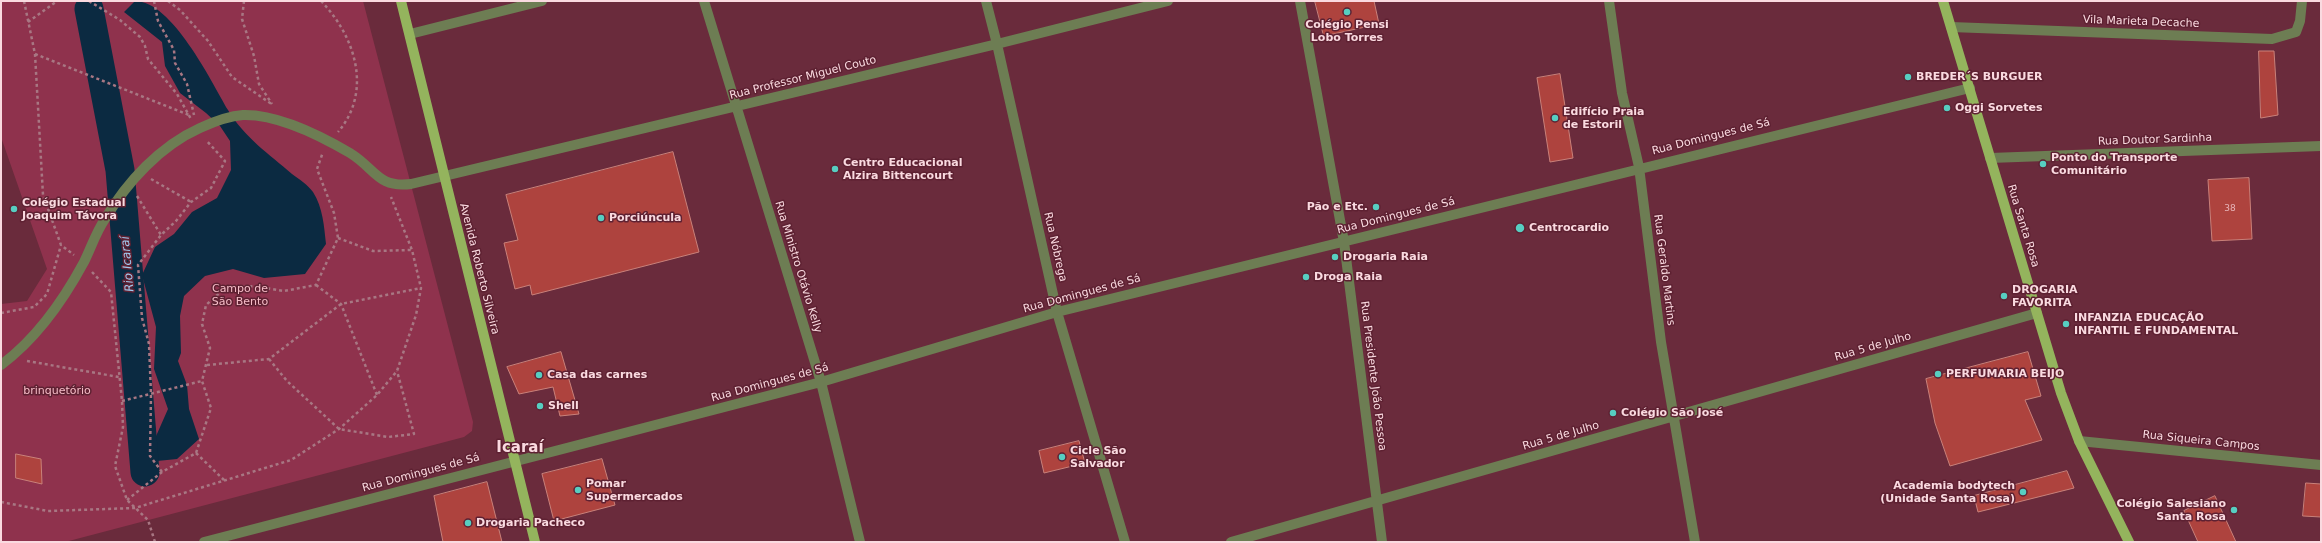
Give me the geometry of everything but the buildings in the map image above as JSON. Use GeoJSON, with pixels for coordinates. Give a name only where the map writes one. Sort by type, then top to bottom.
{"type":"FeatureCollection","features":[{"type":"Feature","properties":{"kind":"main road","name":"Avenida Roberto Silveira"},"geometry":{"type":"LineString","coordinates":[[401,1],[443,177],[516,460],[535,542]]}},
{"type":"Feature","properties":{"kind":"main road","name":"Rua Santa Rosa"},"geometry":{"type":"LineString","coordinates":[[1943,1],[2061,393],[2079,441],[2129,542]]}},
{"type":"Feature","properties":{"kind":"street"},"geometry":{"type":"LineString","coordinates":[[410,34],[542,1]]}},
{"type":"Feature","properties":{"kind":"street","name":"Rua Ministro Otávio Kelly"},"geometry":{"type":"LineString","coordinates":[[704,1],[738,106],[821,382],[860,542]]}},
{"type":"Feature","properties":{"kind":"street","name":"Rua Nóbrega"},"geometry":{"type":"LineString","coordinates":[[986,1],[1057,312],[1125,542]]}},
{"type":"Feature","properties":{"kind":"street","name":"Rua Professor Miguel Couto"},"geometry":{"type":"LineString","coordinates":[[386,183],[396,186],[443,177],[997,44],[1168,1]]}},
{"type":"Feature","properties":{"kind":"street","name":"Rua Presidente João Pessoa"},"geometry":{"type":"LineString","coordinates":[[1300,1],[1344,242],[1382,542]]}},
{"type":"Feature","properties":{"kind":"street","name":"Rua Geraldo Martins"},"geometry":{"type":"LineString","coordinates":[[1609,1],[1622,93],[1638,167],[1661,342],[1675,416],[1694,542]]}},
{"type":"Feature","properties":{"kind":"street","name":"Vila Marieta Decache"},"geometry":{"type":"LineString","coordinates":[[1951,27],[2272,39],[2296,32],[2300,21],[2302,1]]}},
{"type":"Feature","properties":{"kind":"street","name":"Rua Domingues de Sá"},"geometry":{"type":"LineString","coordinates":[[204,542],[821,382],[1057,312],[1344,242],[1638,167],[1970,88]]}},
{"type":"Feature","properties":{"kind":"street"},"geometry":{"type":"LineString","coordinates":[[1,365],[46,322],[83,263],[104,220],[129,184],[178,139],[217,120],[243,115],[288,123],[350,153],[386,183]]}},
{"type":"Feature","properties":{"kind":"street","name":"Rua Doutor Sardinha"},"geometry":{"type":"LineString","coordinates":[[1990,158],[2321,146]]}},
{"type":"Feature","properties":{"kind":"street","name":"Rua 5 de Julho"},"geometry":{"type":"LineString","coordinates":[[1231,542],[2037,313]]}},
{"type":"Feature","properties":{"kind":"street","name":"Rua Siqueira Campos"},"geometry":{"type":"LineString","coordinates":[[2079,441],[2321,465]]}},
{"type":"Feature","properties":{"kind":"path"},"geometry":{"type":"LineString","coordinates":[[24,1],[35,54],[43,195],[61,245],[83,263],[111,292],[120,377],[123,427],[115,466],[127,500],[148,520],[154,542]]}},
{"type":"Feature","properties":{"kind":"path"},"geometry":{"type":"LineString","coordinates":[[28,22],[57,1]]}},
{"type":"Feature","properties":{"kind":"path"},"geometry":{"type":"LineString","coordinates":[[35,54],[189,115],[177,94],[150,63],[140,37],[120,20],[88,1]]}},
{"type":"Feature","properties":{"kind":"path"},"geometry":{"type":"LineString","coordinates":[[154,1],[158,21],[174,50],[176,63],[187,84],[194,115]]}},
{"type":"Feature","properties":{"kind":"path"},"geometry":{"type":"LineString","coordinates":[[168,1],[180,10],[208,41],[232,77],[274,106],[259,84],[254,56],[242,20],[244,1]]}},
{"type":"Feature","properties":{"kind":"path"},"geometry":{"type":"LineString","coordinates":[[316,285],[338,238],[334,213],[317,169],[326,141],[332,138],[340,128],[356,99],[358,78],[352,52],[340,25],[321,1]]}},
{"type":"Feature","properties":{"kind":"path"},"geometry":{"type":"LineString","coordinates":[[162,472],[150,456],[152,394],[148,344],[142,318],[138,265],[161,235],[176,221],[191,202],[212,188],[225,161],[197,130]]}},
{"type":"Feature","properties":{"kind":"path"},"geometry":{"type":"LineString","coordinates":[[141,173],[191,202]]}},
{"type":"Feature","properties":{"kind":"path"},"geometry":{"type":"LineString","coordinates":[[1,502],[48,511],[135,508],[291,460],[339,429],[377,396],[397,371],[416,315],[420,288],[412,250],[386,183]]}},
{"type":"Feature","properties":{"kind":"path"},"geometry":{"type":"LineString","coordinates":[[129,184],[161,235]]}},
{"type":"Feature","properties":{"kind":"path"},"geometry":{"type":"LineString","coordinates":[[338,238],[373,251],[412,250]]}},
{"type":"Feature","properties":{"kind":"path"},"geometry":{"type":"LineString","coordinates":[[1,313],[34,307],[47,294],[61,245]]}},
{"type":"Feature","properties":{"kind":"path"},"geometry":{"type":"LineString","coordinates":[[127,500],[162,472],[196,453],[211,408],[202,381],[210,348],[202,324],[206,305],[224,289],[254,286],[284,291],[316,285],[341,304],[377,396]]}},
{"type":"Feature","properties":{"kind":"path"},"geometry":{"type":"LineString","coordinates":[[207,365],[269,359],[341,304],[420,288]]}},
{"type":"Feature","properties":{"kind":"path"},"geometry":{"type":"LineString","coordinates":[[10,358],[120,377]]}},
{"type":"Feature","properties":{"kind":"path"},"geometry":{"type":"LineString","coordinates":[[269,359],[287,381],[339,429],[388,437],[414,434],[397,371]]}},
{"type":"Feature","properties":{"kind":"path"},"geometry":{"type":"LineString","coordinates":[[122,401],[202,381]]}},
{"type":"Feature","properties":{"kind":"path"},"geometry":{"type":"LineString","coordinates":[[196,453],[224,480]]}},
{"type":"Feature","properties":{"kind":"green space","name":"Campo de São Bento"},"geometry":{"type":"Polygon","coordinates":[[[1,1],[363,1],[473,422],[472,431],[464,437],[65,542],[1,542],[1,304],[27,301],[47,269],[1,137],[1,1]]]}},
{"type":"Feature","properties":{"kind":"water"},"geometry":{"type":"Polygon","coordinates":[[[135,1],[149,4],[163,14],[189,45],[234,120],[257,145],[313,192],[321,211],[326,244],[305,274],[264,278],[233,269],[205,276],[184,296],[180,316],[181,353],[178,361],[187,385],[189,409],[199,439],[177,459],[157,461],[153,443],[168,409],[154,369],[156,327],[142,275],[155,247],[174,234],[192,212],[217,198],[231,170],[230,141],[220,126],[180,93],[165,66],[162,42],[124,12],[135,1]]]}},
{"type":"Feature","properties":{"kind":"waterway","name":"Rio Icaraí"},"geometry":{"type":"LineString","coordinates":[[89,9],[120,170],[145,472]]}},
{"type":"Feature","properties":{"kind":"place","name":"Colégio Pensi Lobo Torres"},"geometry":{"type":"Point","coordinates":[1347,12]}},
{"type":"Feature","properties":{"kind":"place","name":"BREDER´S BURGUER"},"geometry":{"type":"Point","coordinates":[1908,77]}},
{"type":"Feature","properties":{"kind":"place","name":"Oggi Sorvetes"},"geometry":{"type":"Point","coordinates":[1947,108]}},
{"type":"Feature","properties":{"kind":"place","name":"Edifício Praia de Estoril"},"geometry":{"type":"Point","coordinates":[1555,118]}},
{"type":"Feature","properties":{"kind":"place","name":"Ponto do Transporte Comunitário"},"geometry":{"type":"Point","coordinates":[2043,164]}},
{"type":"Feature","properties":{"kind":"place","name":"Centro Educacional Alzira Bittencourt"},"geometry":{"type":"Point","coordinates":[835,169]}},
{"type":"Feature","properties":{"kind":"place","name":"Pão e Etc."},"geometry":{"type":"Point","coordinates":[1376,207]}},
{"type":"Feature","properties":{"kind":"place","name":"Colégio Estadual Joaquim Távora"},"geometry":{"type":"Point","coordinates":[14,209]}},
{"type":"Feature","properties":{"kind":"place","name":"Porciúncula"},"geometry":{"type":"Point","coordinates":[601,218]}},
{"type":"Feature","properties":{"kind":"place","name":"Centrocardio"},"geometry":{"type":"Point","coordinates":[1520,228]}},
{"type":"Feature","properties":{"kind":"place","name":"Drogaria Raia"},"geometry":{"type":"Point","coordinates":[1335,257]}},
{"type":"Feature","properties":{"kind":"place","name":"Droga Raia"},"geometry":{"type":"Point","coordinates":[1306,277]}},
{"type":"Feature","properties":{"kind":"place","name":"DROGARIA FAVORITA"},"geometry":{"type":"Point","coordinates":[2004,296]}},
{"type":"Feature","properties":{"kind":"place","name":"INFANZIA EDUCAÇÃO INFANTIL E FUNDAMENTAL"},"geometry":{"type":"Point","coordinates":[2066,324]}},
{"type":"Feature","properties":{"kind":"place","name":"PERFUMARIA BEIJO"},"geometry":{"type":"Point","coordinates":[1938,374]}},
{"type":"Feature","properties":{"kind":"place","name":"Casa das carnes"},"geometry":{"type":"Point","coordinates":[539,375]}},
{"type":"Feature","properties":{"kind":"place","name":"Shell"},"geometry":{"type":"Point","coordinates":[540,406]}},
{"type":"Feature","properties":{"kind":"place","name":"Colégio São José"},"geometry":{"type":"Point","coordinates":[1613,413]}},
{"type":"Feature","properties":{"kind":"place","name":"Cicle São Salvador"},"geometry":{"type":"Point","coordinates":[1062,457]}},
{"type":"Feature","properties":{"kind":"place","name":"Pomar Supermercados"},"geometry":{"type":"Point","coordinates":[578,490]}},
{"type":"Feature","properties":{"kind":"place","name":"Academia bodytech (Unidade Santa Rosa)"},"geometry":{"type":"Point","coordinates":[2023,492]}},
{"type":"Feature","properties":{"kind":"place","name":"Colégio Salesiano Santa Rosa"},"geometry":{"type":"Point","coordinates":[2234,510]}},
{"type":"Feature","properties":{"kind":"place","name":"Drogaria Pacheco"},"geometry":{"type":"Point","coordinates":[468,523]}},
{"type":"Feature","properties":{"kind":"district","name":"Icaraí"},"geometry":{"type":"Point","coordinates":[520,448]}},
{"type":"Feature","properties":{"kind":"park label","name":"brinquetório"},"geometry":{"type":"Point","coordinates":[57,391]}}]}
